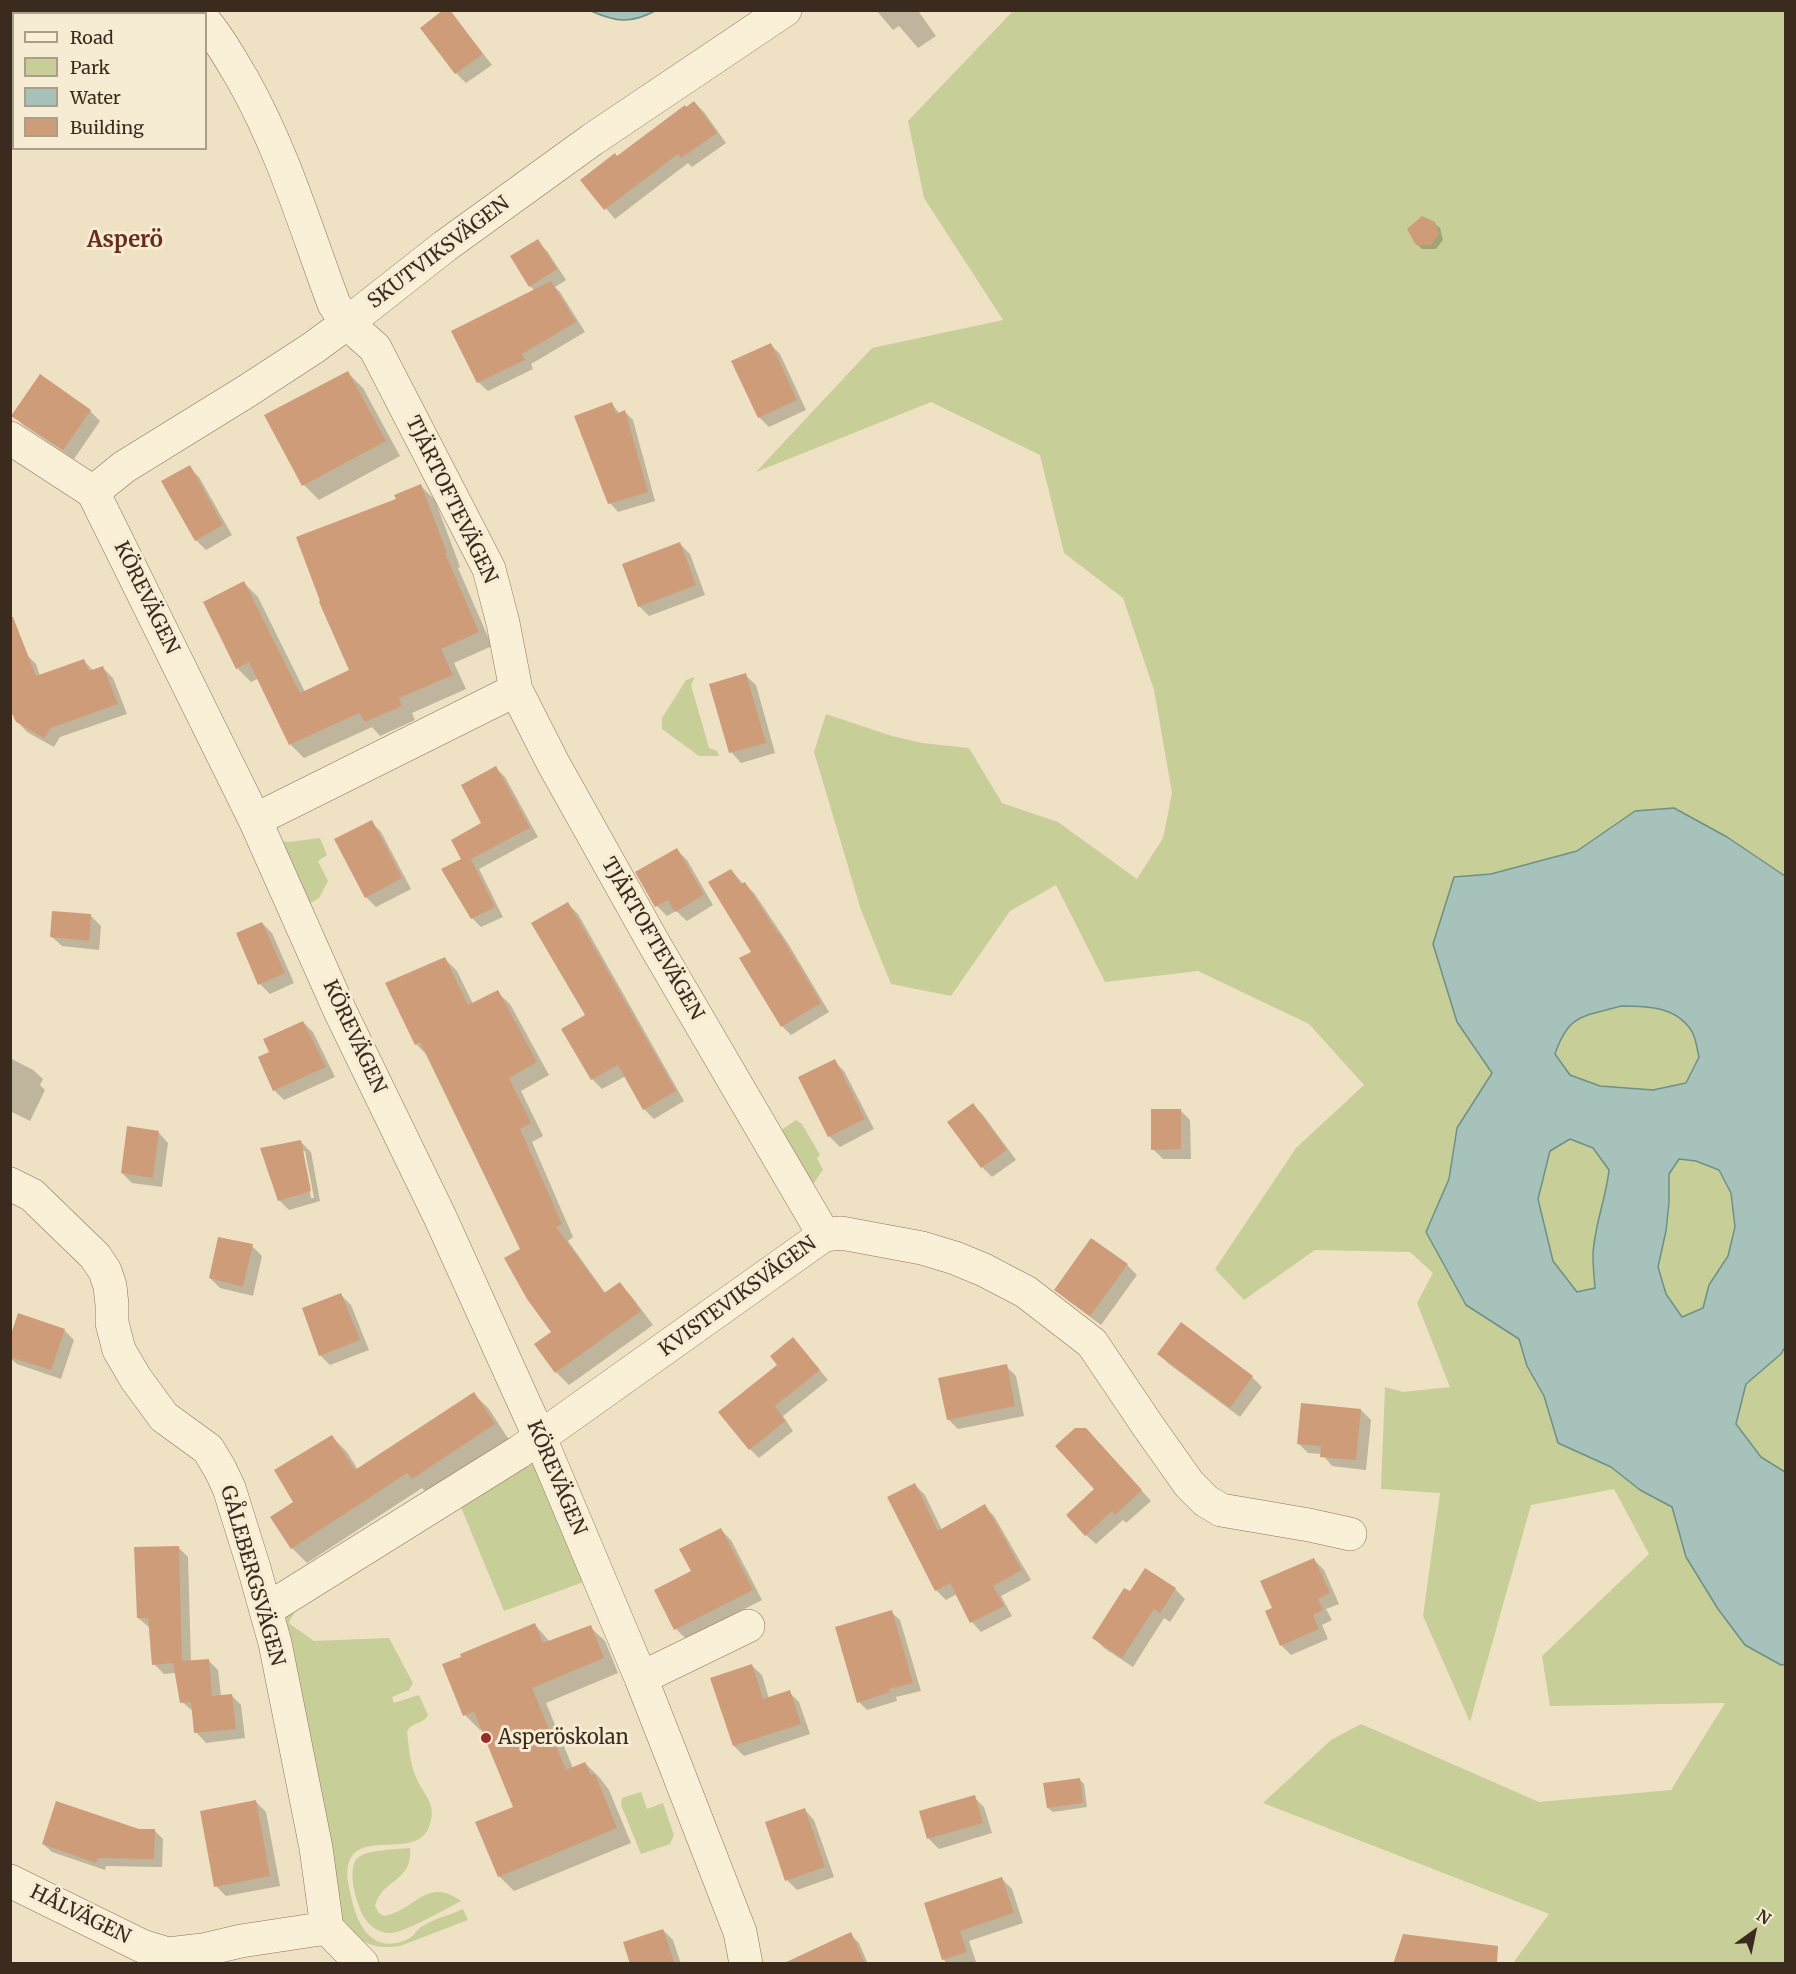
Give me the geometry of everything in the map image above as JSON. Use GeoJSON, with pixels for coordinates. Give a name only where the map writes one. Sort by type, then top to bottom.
{"type":"FeatureCollection","features":[{"type":"Feature","properties":{"kind":"street","name":"SKUTVIKSVÄGEN"},"geometry":{"type":"LineString","coordinates":[[93,492],[124,466],[247,391],[348,323],[445,246],[593,139],[785,10]]}},
{"type":"Feature","properties":{"kind":"street","name":"TJÄRTOFTEVÄGEN"},"geometry":{"type":"LineString","coordinates":[[207,24],[220,40],[238,71],[280,154],[334,304],[348,323],[375,348],[489,569],[503,623],[516,690],[553,763],[653,942],[824,1235]]}},
{"type":"Feature","properties":{"kind":"street"},"geometry":{"type":"LineString","coordinates":[[10,438],[93,492]]}},
{"type":"Feature","properties":{"kind":"street","name":"KÖREVÄGEN"},"geometry":{"type":"LineString","coordinates":[[93,492],[255,820],[340,1011],[440,1217],[540,1438],[641,1678],[740,1932],[746,1964]]}},
{"type":"Feature","properties":{"kind":"street"},"geometry":{"type":"LineString","coordinates":[[255,820],[516,690]]}},
{"type":"Feature","properties":{"kind":"street","name":"GÅLEBERGSVÄGEN"},"geometry":{"type":"LineString","coordinates":[[10,1184],[32,1195],[95,1256],[105,1271],[110,1286],[112,1323],[119,1350],[164,1417],[208,1449],[229,1488],[274,1643],[316,1848],[327,1928]]}},
{"type":"Feature","properties":{"kind":"street","name":"KVISTEVIKSVÄGEN"},"geometry":{"type":"LineString","coordinates":[[266,1610],[540,1438],[824,1235],[842,1233],[870,1237],[956,1258],[1026,1292],[1092,1344],[1155,1436],[1206,1502],[1221,1510],[1350,1534]]}},
{"type":"Feature","properties":{"kind":"street"},"geometry":{"type":"LineString","coordinates":[[641,1678],[748,1626]]}},
{"type":"Feature","properties":{"kind":"street","name":"HÅLVÄGEN"},"geometry":{"type":"LineString","coordinates":[[10,1881],[142,1946],[168,1954],[327,1928]]}},
{"type":"Feature","properties":{"kind":"street"},"geometry":{"type":"LineString","coordinates":[[327,1928],[362,1964]]}},
{"type":"Feature","properties":{"kind":"green space"},"geometry":{"type":"Polygon","coordinates":[[[1013,11],[1785,11],[1785,876],[1727,837],[1635,811],[1577,851],[1491,874],[1454,877],[1457,1022],[1492,1073],[1457,1128],[1449,1179],[1426,1232],[1466,1305],[1519,1339],[1527,1366],[1544,1396],[1558,1443],[1611,1467],[1640,1490],[1672,1507],[1686,1557],[1781,1665],[1785,1664],[1785,1963],[1513,1963],[1549,1914],[1263,1803],[1331,1740],[1361,1724],[1539,1802],[1671,1790],[1725,1703],[1550,1706],[1542,1656],[1649,1554],[1614,1489],[1531,1505],[1470,1722],[1423,1616],[1440,1493],[1381,1489],[1385,1387],[1403,1392],[1450,1387],[1417,1303],[1433,1273],[1410,1252],[1315,1250],[1244,1300],[1215,1269],[1296,1148],[1364,1085],[1309,1024],[1198,971],[1105,982],[1056,885],[1010,911],[951,996],[891,984],[861,910],[814,752],[826,714],[892,736],[922,743],[969,748],[1002,803],[1058,822],[1137,879],[1163,838],[1172,793],[1154,690],[1123,598],[1064,553],[1040,455],[931,402],[756,472],[872,348],[1003,320],[924,198],[908,121],[1013,11]]]}},
{"type":"Feature","properties":{"kind":"green space"},"geometry":{"type":"Polygon","coordinates":[[[695,677],[691,685],[709,748],[717,751],[719,756],[699,756],[662,729],[662,718],[686,680],[695,677]]]}},
{"type":"Feature","properties":{"kind":"green space"},"geometry":{"type":"Polygon","coordinates":[[[320,838],[327,855],[318,861],[328,881],[319,898],[307,905],[275,840],[288,842],[320,838]]]}},
{"type":"Feature","properties":{"kind":"green space"},"geometry":{"type":"Polygon","coordinates":[[[1621,1006],[1659,1009],[1677,1016],[1684,1022],[1693,1033],[1700,1057],[1686,1083],[1653,1090],[1600,1086],[1570,1075],[1555,1054],[1566,1031],[1572,1024],[1587,1015],[1621,1006]]]}},
{"type":"Feature","properties":{"kind":"green space"},"geometry":{"type":"Polygon","coordinates":[[[796,1120],[802,1124],[820,1155],[817,1158],[823,1170],[813,1184],[777,1133],[796,1120]]]}},
{"type":"Feature","properties":{"kind":"green space"},"geometry":{"type":"Polygon","coordinates":[[[1570,1139],[1593,1148],[1609,1170],[1593,1255],[1595,1288],[1577,1292],[1553,1261],[1538,1199],[1550,1151],[1570,1139]]]}},
{"type":"Feature","properties":{"kind":"green space"},"geometry":{"type":"Polygon","coordinates":[[[1679,1159],[1696,1161],[1719,1170],[1731,1193],[1735,1227],[1728,1256],[1709,1285],[1703,1309],[1682,1317],[1666,1294],[1658,1267],[1666,1231],[1669,1174],[1679,1159]]]}},
{"type":"Feature","properties":{"kind":"green space"},"geometry":{"type":"Polygon","coordinates":[[[1785,1347],[1785,1472],[1761,1457],[1736,1424],[1746,1384],[1781,1354],[1785,1347]]]}},
{"type":"Feature","properties":{"kind":"green space"},"geometry":{"type":"Polygon","coordinates":[[[536,1459],[589,1580],[504,1611],[460,1505],[536,1459]]]}},
{"type":"Feature","properties":{"kind":"green space"},"geometry":{"type":"Polygon","coordinates":[[[302,1600],[289,1622],[314,1641],[389,1638],[413,1683],[409,1690],[392,1697],[394,1703],[419,1695],[428,1715],[424,1720],[411,1726],[407,1732],[414,1772],[431,1806],[429,1827],[423,1836],[414,1841],[404,1844],[369,1846],[352,1856],[348,1866],[348,1878],[359,1920],[370,1936],[386,1944],[408,1939],[426,1924],[463,1909],[468,1920],[400,1946],[390,1947],[367,1943],[341,1922],[284,1617],[302,1600]]]}},
{"type":"Feature","properties":{"kind":"green space"},"geometry":{"type":"Polygon","coordinates":[[[641,1792],[647,1809],[663,1803],[674,1835],[670,1844],[641,1854],[621,1805],[622,1798],[641,1792]]]}},
{"type":"Feature","properties":{"kind":"green space"},"geometry":{"type":"Polygon","coordinates":[[[410,1848],[407,1868],[379,1897],[375,1906],[379,1913],[384,1916],[395,1913],[429,1893],[449,1894],[461,1901],[405,1929],[389,1933],[382,1932],[368,1923],[359,1906],[352,1877],[355,1861],[360,1856],[371,1852],[410,1848]]]}},
{"type":"Feature","properties":{"kind":"water"},"geometry":{"type":"Polygon","coordinates":[[[591,11],[655,11],[638,18],[623,20],[591,11]]]}},
{"type":"Feature","properties":{"kind":"water"},"geometry":{"type":"Polygon","coordinates":[[[1674,808],[1727,837],[1785,876],[1785,1347],[1781,1354],[1746,1384],[1736,1424],[1761,1457],[1785,1472],[1786,1664],[1781,1665],[1745,1645],[1718,1609],[1686,1557],[1672,1507],[1640,1490],[1611,1467],[1558,1443],[1544,1396],[1527,1366],[1519,1339],[1466,1305],[1426,1232],[1449,1179],[1457,1128],[1492,1073],[1457,1022],[1433,944],[1454,877],[1491,874],[1577,851],[1635,811],[1674,808]],[[1621,1006],[1587,1015],[1572,1024],[1566,1031],[1555,1054],[1570,1075],[1600,1086],[1653,1090],[1686,1083],[1699,1057],[1691,1030],[1677,1016],[1668,1012],[1640,1006],[1621,1006]],[[1570,1139],[1550,1151],[1538,1199],[1553,1261],[1577,1292],[1595,1288],[1594,1244],[1609,1170],[1593,1148],[1570,1139]],[[1679,1159],[1669,1174],[1666,1231],[1658,1267],[1666,1294],[1682,1317],[1703,1308],[1709,1285],[1728,1256],[1735,1227],[1731,1193],[1719,1170],[1696,1161],[1679,1159]]]}},
{"type":"Feature","properties":{"kind":"building"},"geometry":{"type":"Polygon","coordinates":[[[443,10],[450,10],[483,54],[455,74],[420,28],[443,10]]]}},
{"type":"Feature","properties":{"kind":"building"},"geometry":{"type":"Polygon","coordinates":[[[694,101],[717,133],[681,158],[678,154],[604,210],[580,180],[615,153],[617,156],[685,105],[686,107],[694,101]]]}},
{"type":"Feature","properties":{"kind":"building"},"geometry":{"type":"Polygon","coordinates":[[[1422,216],[1435,222],[1439,234],[1431,245],[1416,245],[1407,229],[1422,216]]]}},
{"type":"Feature","properties":{"kind":"building"},"geometry":{"type":"Polygon","coordinates":[[[538,239],[557,269],[529,287],[510,256],[538,239]]]}},
{"type":"Feature","properties":{"kind":"building"},"geometry":{"type":"Polygon","coordinates":[[[551,281],[576,322],[522,354],[525,360],[477,383],[451,331],[551,281]]]}},
{"type":"Feature","properties":{"kind":"building"},"geometry":{"type":"Polygon","coordinates":[[[771,343],[797,400],[758,418],[731,361],[771,343]]]}},
{"type":"Feature","properties":{"kind":"building"},"geometry":{"type":"Polygon","coordinates":[[[348,371],[386,441],[302,486],[264,415],[348,371]]]}},
{"type":"Feature","properties":{"kind":"building"},"geometry":{"type":"Polygon","coordinates":[[[40,374],[91,410],[63,450],[11,416],[40,374]]]}},
{"type":"Feature","properties":{"kind":"building"},"geometry":{"type":"Polygon","coordinates":[[[612,402],[616,414],[625,410],[648,492],[608,504],[574,416],[612,402]]]}},
{"type":"Feature","properties":{"kind":"building"},"geometry":{"type":"Polygon","coordinates":[[[190,465],[223,525],[195,541],[161,481],[190,465]]]}},
{"type":"Feature","properties":{"kind":"building"},"geometry":{"type":"Polygon","coordinates":[[[421,484],[447,553],[445,553],[479,632],[441,649],[453,675],[399,698],[402,706],[365,722],[359,713],[289,745],[249,662],[236,669],[203,602],[244,581],[300,693],[349,670],[319,602],[296,537],[396,499],[394,495],[421,484]]]}},
{"type":"Feature","properties":{"kind":"building"},"geometry":{"type":"Polygon","coordinates":[[[680,542],[696,585],[638,607],[622,564],[680,542]]]}},
{"type":"Feature","properties":{"kind":"building"},"geometry":{"type":"Polygon","coordinates":[[[10,617],[13,617],[36,676],[84,659],[89,671],[103,666],[118,704],[51,728],[44,738],[16,722],[10,709],[10,617]]]}},
{"type":"Feature","properties":{"kind":"building"},"geometry":{"type":"Polygon","coordinates":[[[746,673],[766,743],[729,753],[709,684],[746,673]]]}},
{"type":"Feature","properties":{"kind":"building"},"geometry":{"type":"Polygon","coordinates":[[[496,766],[530,828],[471,859],[495,907],[471,919],[441,869],[461,859],[451,840],[481,823],[461,785],[496,766]]]}},
{"type":"Feature","properties":{"kind":"building"},"geometry":{"type":"Polygon","coordinates":[[[372,820],[402,878],[365,898],[334,839],[372,820]]]}},
{"type":"Feature","properties":{"kind":"building"},"geometry":{"type":"Polygon","coordinates":[[[677,848],[704,895],[675,912],[668,900],[655,907],[635,872],[677,848]]]}},
{"type":"Feature","properties":{"kind":"building"},"geometry":{"type":"Polygon","coordinates":[[[731,869],[741,884],[745,882],[780,934],[821,1003],[781,1027],[739,958],[751,952],[708,882],[731,869]]]}},
{"type":"Feature","properties":{"kind":"building"},"geometry":{"type":"Polygon","coordinates":[[[568,902],[676,1091],[643,1110],[618,1065],[591,1080],[561,1029],[585,1015],[531,923],[568,902]]]}},
{"type":"Feature","properties":{"kind":"building"},"geometry":{"type":"Polygon","coordinates":[[[52,911],[91,914],[89,941],[50,937],[52,911]]]}},
{"type":"Feature","properties":{"kind":"building"},"geometry":{"type":"Polygon","coordinates":[[[262,922],[285,973],[258,985],[236,933],[262,922]]]}},
{"type":"Feature","properties":{"kind":"building"},"geometry":{"type":"Polygon","coordinates":[[[445,957],[468,1005],[498,990],[537,1062],[509,1078],[531,1123],[520,1129],[562,1224],[556,1227],[604,1293],[620,1282],[641,1311],[555,1373],[534,1344],[551,1332],[527,1299],[504,1258],[520,1249],[420,1042],[415,1045],[385,983],[445,957]]]}},
{"type":"Feature","properties":{"kind":"building"},"geometry":{"type":"Polygon","coordinates":[[[303,1021],[326,1067],[273,1091],[258,1057],[269,1052],[263,1039],[303,1021]]]}},
{"type":"Feature","properties":{"kind":"building"},"geometry":{"type":"Polygon","coordinates":[[[835,1059],[865,1119],[828,1137],[798,1077],[835,1059]]]}},
{"type":"Feature","properties":{"kind":"building"},"geometry":{"type":"Polygon","coordinates":[[[973,1103],[1007,1150],[981,1168],[947,1122],[973,1103]]]}},
{"type":"Feature","properties":{"kind":"building"},"geometry":{"type":"Polygon","coordinates":[[[1151,1109],[1181,1109],[1181,1149],[1151,1150],[1151,1109]]]}},
{"type":"Feature","properties":{"kind":"building"},"geometry":{"type":"Polygon","coordinates":[[[127,1126],[159,1131],[153,1178],[121,1173],[127,1126]]]}},
{"type":"Feature","properties":{"kind":"building"},"geometry":{"type":"Polygon","coordinates":[[[301,1140],[311,1191],[278,1201],[260,1148],[301,1140]]]}},
{"type":"Feature","properties":{"kind":"building"},"geometry":{"type":"Polygon","coordinates":[[[218,1237],[253,1244],[243,1287],[209,1278],[218,1237]]]}},
{"type":"Feature","properties":{"kind":"building"},"geometry":{"type":"Polygon","coordinates":[[[1091,1238],[1128,1264],[1090,1316],[1054,1290],[1091,1238]]]}},
{"type":"Feature","properties":{"kind":"building"},"geometry":{"type":"Polygon","coordinates":[[[341,1293],[360,1340],[319,1356],[302,1308],[341,1293]]]}},
{"type":"Feature","properties":{"kind":"building"},"geometry":{"type":"Polygon","coordinates":[[[18,1313],[65,1329],[51,1370],[10,1357],[10,1337],[18,1313]]]}},
{"type":"Feature","properties":{"kind":"building"},"geometry":{"type":"Polygon","coordinates":[[[1181,1322],[1253,1376],[1230,1408],[1157,1354],[1181,1322]]]}},
{"type":"Feature","properties":{"kind":"building"},"geometry":{"type":"Polygon","coordinates":[[[793,1337],[820,1370],[775,1406],[785,1421],[749,1450],[718,1412],[777,1365],[770,1356],[793,1337]]]}},
{"type":"Feature","properties":{"kind":"building"},"geometry":{"type":"Polygon","coordinates":[[[1007,1364],[1015,1406],[947,1420],[938,1378],[1007,1364]]]}},
{"type":"Feature","properties":{"kind":"building"},"geometry":{"type":"Polygon","coordinates":[[[474,1392],[495,1424],[412,1479],[407,1473],[291,1549],[270,1517],[293,1502],[274,1470],[332,1435],[355,1470],[474,1392]]]}},
{"type":"Feature","properties":{"kind":"building"},"geometry":{"type":"Polygon","coordinates":[[[1301,1403],[1361,1409],[1356,1460],[1320,1457],[1321,1446],[1297,1444],[1301,1403]]]}},
{"type":"Feature","properties":{"kind":"building"},"geometry":{"type":"Polygon","coordinates":[[[1075,1428],[1086,1428],[1142,1490],[1115,1515],[1112,1511],[1085,1536],[1066,1515],[1094,1489],[1055,1446],[1075,1428]]]}},
{"type":"Feature","properties":{"kind":"building"},"geometry":{"type":"Polygon","coordinates":[[[915,1483],[938,1531],[985,1504],[1022,1570],[993,1586],[1004,1606],[970,1623],[950,1583],[935,1591],[887,1497],[915,1483]]]}},
{"type":"Feature","properties":{"kind":"building"},"geometry":{"type":"Polygon","coordinates":[[[721,1528],[753,1590],[674,1630],[654,1590],[691,1571],[679,1549],[721,1528]]]}},
{"type":"Feature","properties":{"kind":"building"},"geometry":{"type":"Polygon","coordinates":[[[179,1546],[182,1661],[209,1659],[212,1696],[232,1694],[236,1729],[194,1733],[191,1702],[180,1703],[173,1663],[152,1665],[148,1618],[137,1618],[134,1547],[179,1546]]]}},
{"type":"Feature","properties":{"kind":"building"},"geometry":{"type":"Polygon","coordinates":[[[1314,1558],[1330,1593],[1318,1599],[1323,1610],[1313,1615],[1319,1629],[1280,1646],[1265,1611],[1272,1608],[1260,1581],[1314,1558]]]}},
{"type":"Feature","properties":{"kind":"building"},"geometry":{"type":"Polygon","coordinates":[[[1145,1568],[1176,1588],[1160,1613],[1154,1609],[1122,1658],[1092,1638],[1124,1588],[1130,1591],[1145,1568]]]}},
{"type":"Feature","properties":{"kind":"building"},"geometry":{"type":"Polygon","coordinates":[[[892,1610],[913,1683],[889,1689],[890,1692],[857,1703],[835,1627],[892,1610]]]}},
{"type":"Feature","properties":{"kind":"building"},"geometry":{"type":"Polygon","coordinates":[[[535,1623],[543,1643],[591,1625],[604,1658],[532,1688],[566,1770],[585,1762],[591,1775],[595,1774],[617,1828],[498,1877],[475,1822],[513,1807],[474,1712],[463,1716],[442,1664],[461,1657],[460,1654],[535,1623]]]}},
{"type":"Feature","properties":{"kind":"building"},"geometry":{"type":"Polygon","coordinates":[[[752,1664],[763,1699],[790,1690],[801,1724],[733,1746],[710,1678],[752,1664]]]}},
{"type":"Feature","properties":{"kind":"building"},"geometry":{"type":"Polygon","coordinates":[[[1080,1778],[1083,1803],[1047,1808],[1043,1783],[1080,1778]]]}},
{"type":"Feature","properties":{"kind":"building"},"geometry":{"type":"Polygon","coordinates":[[[975,1795],[983,1823],[927,1839],[919,1811],[975,1795]]]}},
{"type":"Feature","properties":{"kind":"building"},"geometry":{"type":"Polygon","coordinates":[[[256,1800],[270,1876],[214,1887],[200,1811],[256,1800]]]}},
{"type":"Feature","properties":{"kind":"building"},"geometry":{"type":"Polygon","coordinates":[[[56,1801],[139,1829],[155,1829],[154,1859],[98,1858],[96,1863],[42,1844],[56,1801]]]}},
{"type":"Feature","properties":{"kind":"building"},"geometry":{"type":"Polygon","coordinates":[[[805,1808],[825,1867],[785,1881],[765,1822],[805,1808]]]}},
{"type":"Feature","properties":{"kind":"building"},"geometry":{"type":"Polygon","coordinates":[[[1002,1877],[1014,1913],[960,1931],[967,1952],[942,1960],[924,1903],[1002,1877]]]}},
{"type":"Feature","properties":{"kind":"building"},"geometry":{"type":"Polygon","coordinates":[[[663,1929],[675,1964],[630,1964],[623,1942],[663,1929]]]}},
{"type":"Feature","properties":{"kind":"building"},"geometry":{"type":"Polygon","coordinates":[[[851,1932],[865,1964],[782,1964],[851,1932]]]}},
{"type":"Feature","properties":{"kind":"building"},"geometry":{"type":"Polygon","coordinates":[[[1403,1934],[1498,1946],[1497,1964],[1393,1964],[1403,1934]]]}},
{"type":"Feature","properties":{"kind":"place","name":"Asperöskolan"},"geometry":{"type":"Point","coordinates":[486,1738]}},
{"type":"Feature","properties":{"kind":"district","name":"Asperö"},"geometry":{"type":"Point","coordinates":[125,241]}}]}
